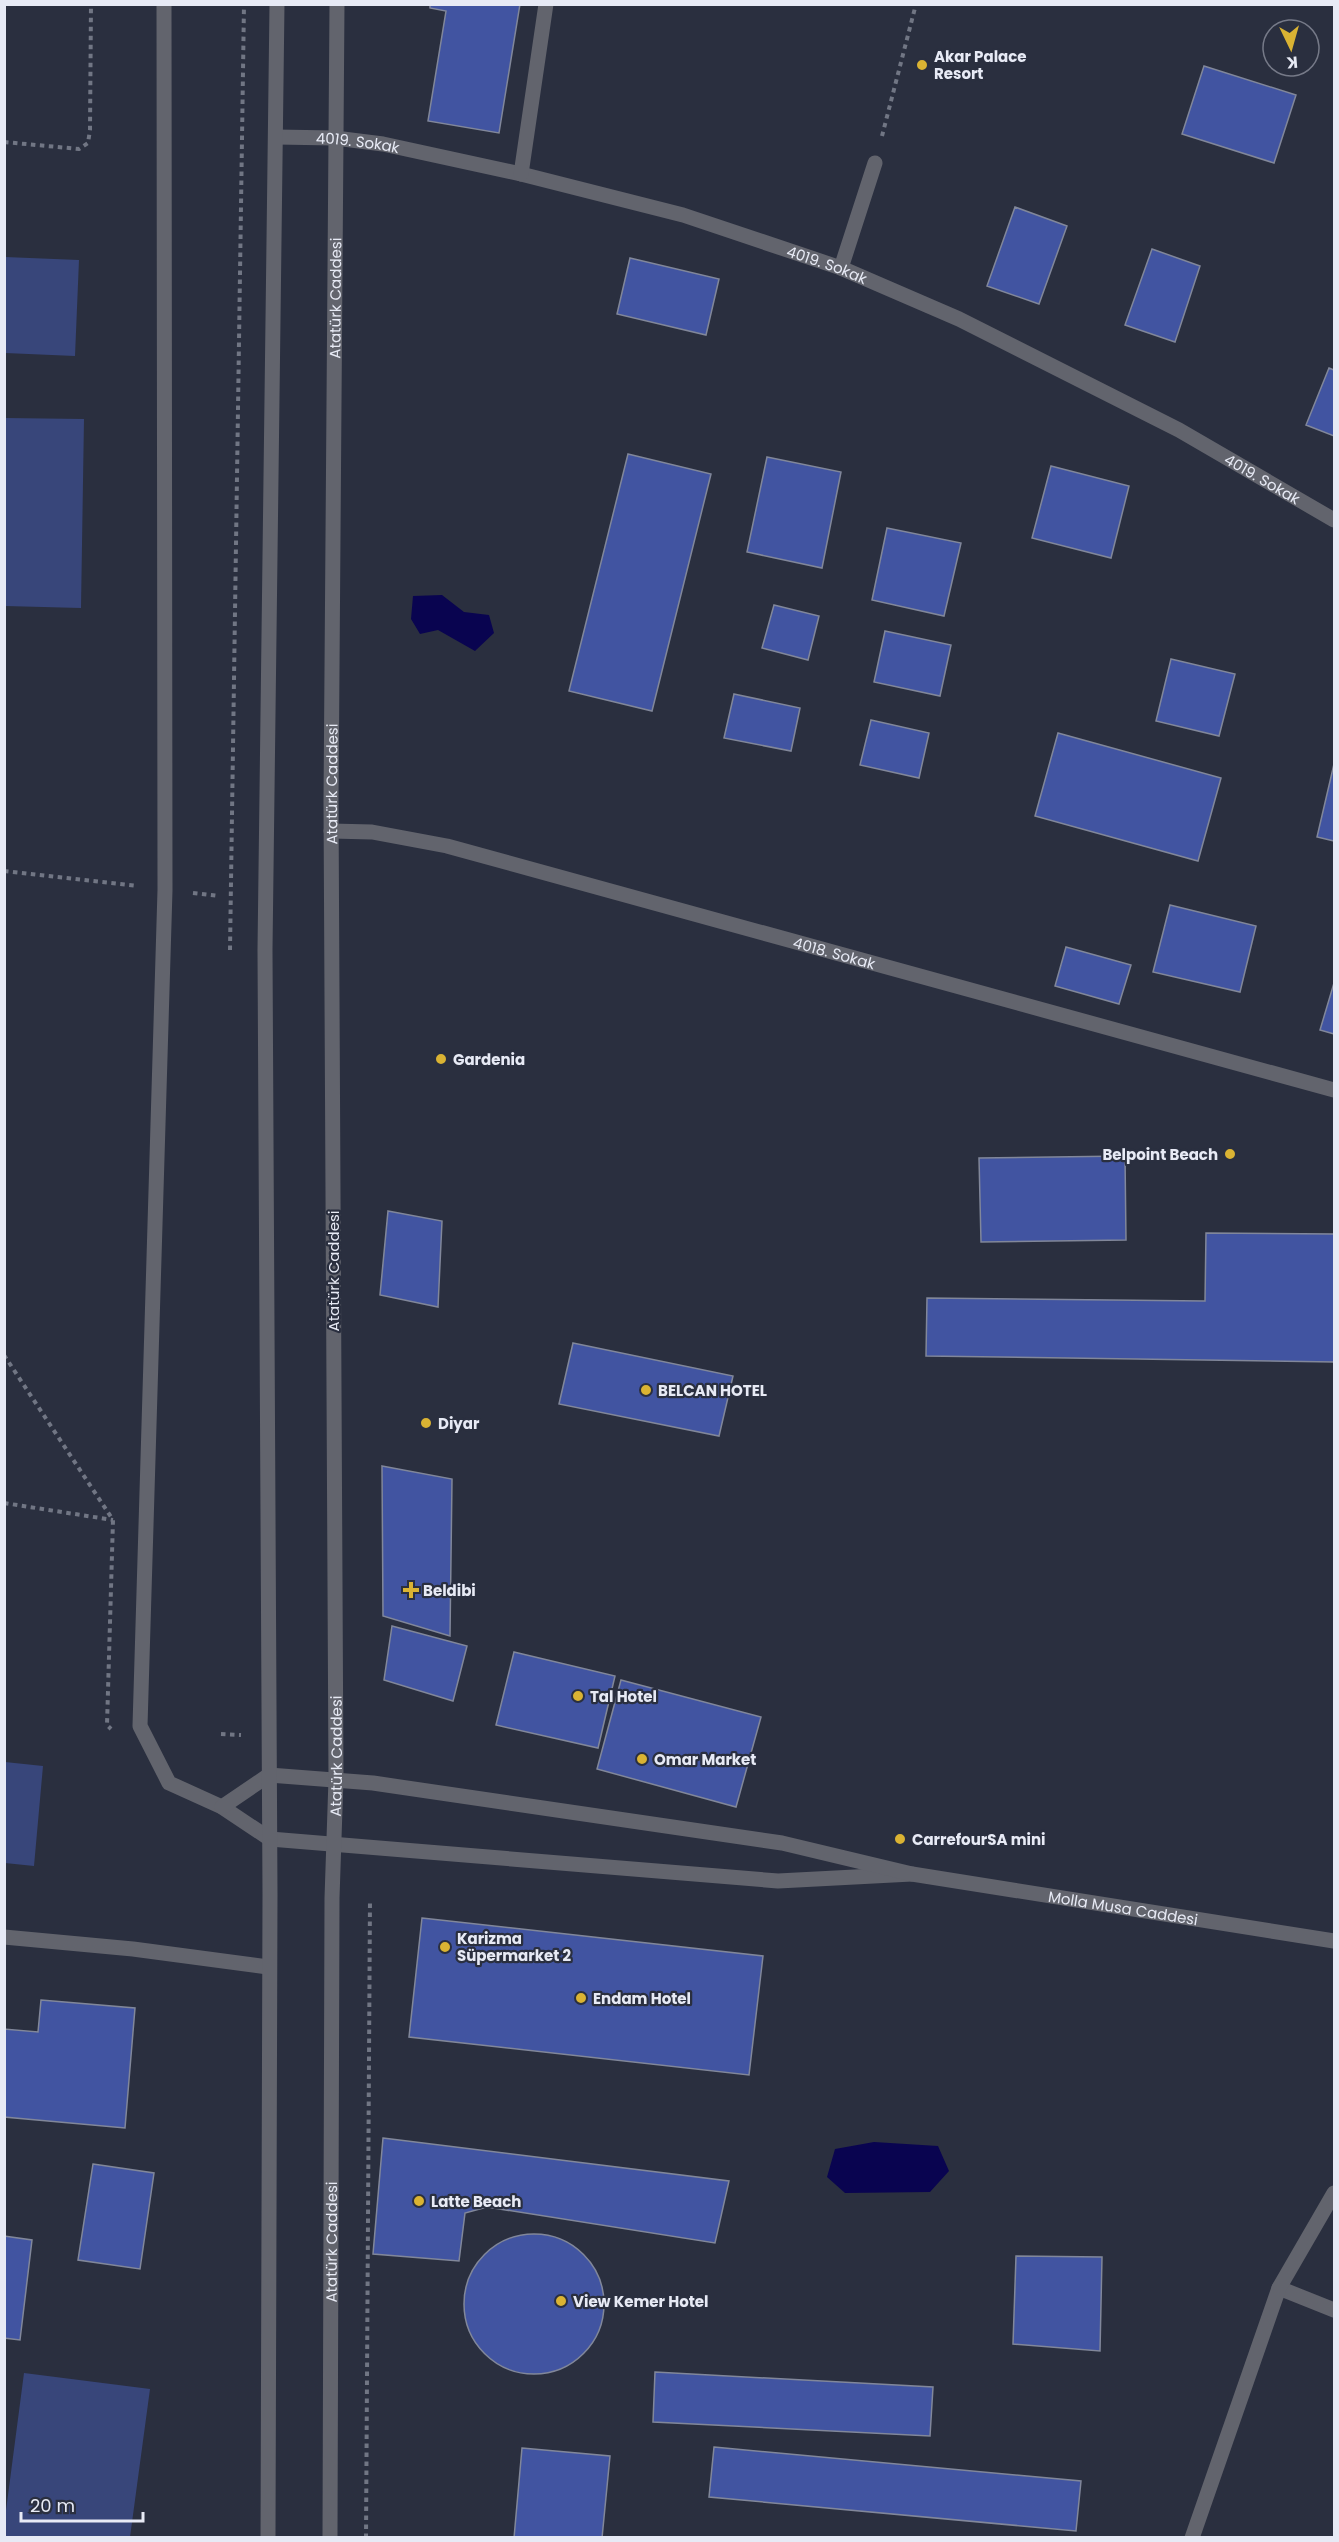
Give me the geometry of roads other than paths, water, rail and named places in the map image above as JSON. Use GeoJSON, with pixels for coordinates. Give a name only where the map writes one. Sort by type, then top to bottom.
{"type":"FeatureCollection","features":[{"type":"Feature","properties":{"kind":"street"},"geometry":{"type":"LineString","coordinates":[[164,4],[165,890],[140,1726],[169,1783],[222,1807],[270,1839],[778,1881],[912,1874]]}},
{"type":"Feature","properties":{"kind":"street"},"geometry":{"type":"LineString","coordinates":[[268,2538],[270,1839],[266,950],[277,4]]}},
{"type":"Feature","properties":{"kind":"street","name":"Atatürk Caddesi"},"geometry":{"type":"LineString","coordinates":[[330,2538],[333,1843],[336,1779],[331,831],[337,4]]}},
{"type":"Feature","properties":{"kind":"street"},"geometry":{"type":"LineString","coordinates":[[520,174],[546,4]]}},
{"type":"Feature","properties":{"kind":"street","name":"4019. Sokak"},"geometry":{"type":"LineString","coordinates":[[276,138],[335,138],[383,144],[520,174],[683,215],[841,268],[959,319],[1158,419],[1335,520]]}},
{"type":"Feature","properties":{"kind":"street"},"geometry":{"type":"LineString","coordinates":[[841,268],[874,163]]}},
{"type":"Feature","properties":{"kind":"street","name":"4018. Sokak"},"geometry":{"type":"LineString","coordinates":[[331,831],[372,832],[447,846],[1335,1090]]}},
{"type":"Feature","properties":{"kind":"street"},"geometry":{"type":"LineString","coordinates":[[222,1807],[269,1774],[336,1779],[782,1843],[912,1874]]}},
{"type":"Feature","properties":{"kind":"street","name":"Molla Musa Caddesi"},"geometry":{"type":"LineString","coordinates":[[912,1874],[1335,1941]]}},
{"type":"Feature","properties":{"kind":"street"},"geometry":{"type":"LineString","coordinates":[[4,1937],[134,1949],[268,1967]]}},
{"type":"Feature","properties":{"kind":"street"},"geometry":{"type":"LineString","coordinates":[[1192,2538],[1279,2288],[1335,2193]]}},
{"type":"Feature","properties":{"kind":"street"},"geometry":{"type":"LineString","coordinates":[[1279,2288],[1335,2310]]}},
{"type":"Feature","properties":{"kind":"place","name":"Akar Palace Resort"},"geometry":{"type":"Point","coordinates":[922,65]}},
{"type":"Feature","properties":{"kind":"place","name":"Gardenia"},"geometry":{"type":"Point","coordinates":[441,1059]}},
{"type":"Feature","properties":{"kind":"place","name":"Belpoint Beach"},"geometry":{"type":"Point","coordinates":[1230,1154]}},
{"type":"Feature","properties":{"kind":"place","name":"BELCAN HOTEL"},"geometry":{"type":"Point","coordinates":[646,1390]}},
{"type":"Feature","properties":{"kind":"place","name":"Diyar"},"geometry":{"type":"Point","coordinates":[426,1423]}},
{"type":"Feature","properties":{"kind":"place","name":"Beldibi"},"geometry":{"type":"Point","coordinates":[411,1590]}},
{"type":"Feature","properties":{"kind":"place","name":"Tal Hotel"},"geometry":{"type":"Point","coordinates":[578,1696]}},
{"type":"Feature","properties":{"kind":"place","name":"Omar Market"},"geometry":{"type":"Point","coordinates":[642,1759]}},
{"type":"Feature","properties":{"kind":"place","name":"CarrefourSA mini"},"geometry":{"type":"Point","coordinates":[900,1839]}},
{"type":"Feature","properties":{"kind":"place","name":"Karizma Süpermarket 2"},"geometry":{"type":"Point","coordinates":[445,1947]}},
{"type":"Feature","properties":{"kind":"place","name":"Endam Hotel"},"geometry":{"type":"Point","coordinates":[581,1998]}},
{"type":"Feature","properties":{"kind":"place","name":"Latte Beach"},"geometry":{"type":"Point","coordinates":[419,2201]}},
{"type":"Feature","properties":{"kind":"place","name":"View Kemer Hotel"},"geometry":{"type":"Point","coordinates":[561,2301]}}]}
